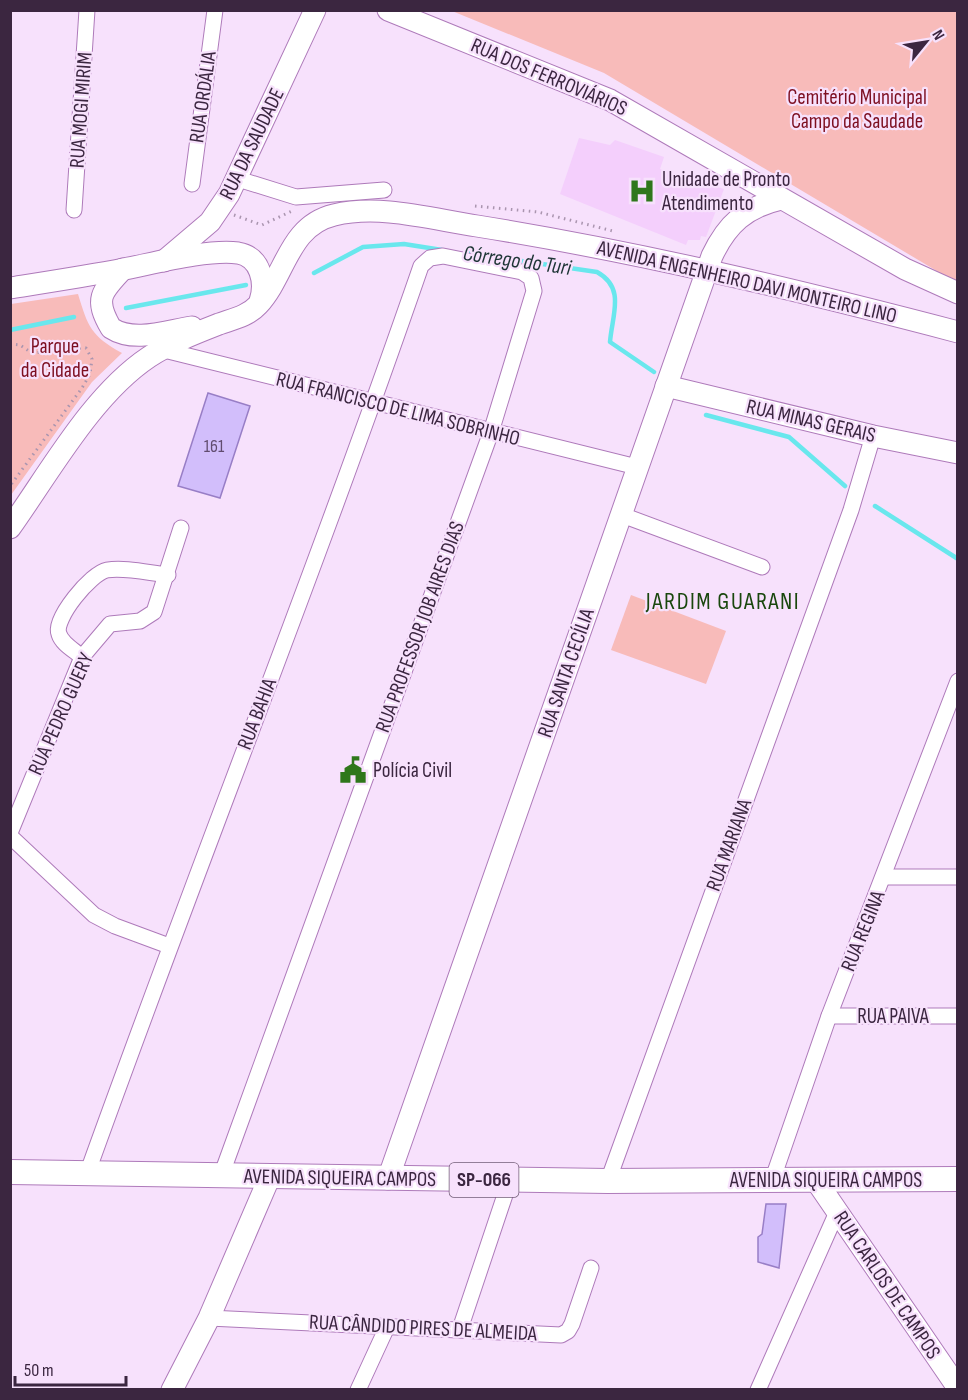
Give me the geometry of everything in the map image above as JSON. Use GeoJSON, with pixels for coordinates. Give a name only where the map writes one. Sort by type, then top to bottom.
{"type":"FeatureCollection","features":[{"type":"Feature","properties":{"kind":"main road","name":"AVENIDA SIQUEIRA CAMPOS"},"geometry":{"type":"LineString","coordinates":[[10,1172],[608,1181],[817,1182],[957,1179]]}},
{"type":"Feature","properties":{"kind":"street","name":"RUA MOGI MIRIM"},"geometry":{"type":"LineString","coordinates":[[74,210],[87,10]]}},
{"type":"Feature","properties":{"kind":"street","name":"RUA ORDÁLIA"},"geometry":{"type":"LineString","coordinates":[[192,184],[214,10]]}},
{"type":"Feature","properties":{"kind":"street","name":"RUA DA SAUDADE"},"geometry":{"type":"LineString","coordinates":[[164,261],[192,240],[210,222],[238,179],[315,10]]}},
{"type":"Feature","properties":{"kind":"street","name":"RUA DOS FERROVIÁRIOS"},"geometry":{"type":"LineString","coordinates":[[388,10],[586,88],[905,269],[957,292]]}},
{"type":"Feature","properties":{"kind":"street"},"geometry":{"type":"LineString","coordinates":[[238,179],[296,197],[384,190]]}},
{"type":"Feature","properties":{"kind":"street","name":"RUA SANTA CECÍLIA"},"geometry":{"type":"LineString","coordinates":[[388,1179],[637,467],[719,241],[730,224],[753,208],[782,199]]}},
{"type":"Feature","properties":{"kind":"street","name":"AVENIDA ENGENHEIRO DAVI MONTEIRO LINO"},"geometry":{"type":"LineString","coordinates":[[10,528],[102,401],[125,376],[160,349],[250,312],[272,288],[293,244],[300,235],[322,219],[349,213],[391,212],[536,236],[708,269],[957,332]]}},
{"type":"Feature","properties":{"kind":"street"},"geometry":{"type":"LineString","coordinates":[[10,288],[164,261],[240,254],[257,267],[263,279],[259,304]]}},
{"type":"Feature","properties":{"kind":"street","name":"RUA BAHIA"},"geometry":{"type":"LineString","coordinates":[[87,1174],[169,946],[374,403],[422,266],[430,258],[443,256],[522,272],[531,279]]}},
{"type":"Feature","properties":{"kind":"street","name":"AVENIDA ENGENHEIRO DAVI MONTEIRO LINO"},"geometry":{"type":"LineString","coordinates":[[123,269],[102,294],[100,304],[111,328],[119,333],[137,336],[222,323]]}},
{"type":"Feature","properties":{"kind":"street","name":"RUA PROFESSOR JOB AIRES DIAS"},"geometry":{"type":"LineString","coordinates":[[221,1176],[490,432],[534,291],[531,279]]}},
{"type":"Feature","properties":{"kind":"street","name":"RUA FRANCISCO DE LIMA SOBRINHO"},"geometry":{"type":"LineString","coordinates":[[160,349],[637,467]]}},
{"type":"Feature","properties":{"kind":"street","name":"RUA MINAS GERAIS"},"geometry":{"type":"LineString","coordinates":[[666,386],[873,436],[957,453]]}},
{"type":"Feature","properties":{"kind":"street","name":"RUA MARIANA"},"geometry":{"type":"LineString","coordinates":[[608,1181],[851,510],[873,436]]}},
{"type":"Feature","properties":{"kind":"street"},"geometry":{"type":"LineString","coordinates":[[622,515],[762,567]]}},
{"type":"Feature","properties":{"kind":"street","name":"RUA PEDRO GUERY"},"geometry":{"type":"LineString","coordinates":[[10,835],[82,657],[110,624],[140,621],[154,612],[168,575],[181,528]]}},
{"type":"Feature","properties":{"kind":"street"},"geometry":{"type":"LineString","coordinates":[[82,657],[64,642],[58,633],[59,621],[87,583],[97,574],[108,570],[168,575]]}},
{"type":"Feature","properties":{"kind":"street","name":"RUA REGINA"},"geometry":{"type":"LineString","coordinates":[[772,1181],[829,1016],[885,877],[957,681]]}},
{"type":"Feature","properties":{"kind":"street"},"geometry":{"type":"LineString","coordinates":[[10,835],[94,915],[115,926],[169,946]]}},
{"type":"Feature","properties":{"kind":"street"},"geometry":{"type":"LineString","coordinates":[[885,877],[957,877]]}},
{"type":"Feature","properties":{"kind":"street","name":"RUA PAIVA"},"geometry":{"type":"LineString","coordinates":[[829,1016],[957,1016]]}},
{"type":"Feature","properties":{"kind":"street"},"geometry":{"type":"LineString","coordinates":[[172,1389],[209,1318],[270,1176]]}},
{"type":"Feature","properties":{"kind":"street"},"geometry":{"type":"LineString","coordinates":[[460,1329],[510,1180]]}},
{"type":"Feature","properties":{"kind":"street","name":"RUA CARLOS DE CAMPOS"},"geometry":{"type":"LineString","coordinates":[[817,1182],[957,1388]]}},
{"type":"Feature","properties":{"kind":"street"},"geometry":{"type":"LineString","coordinates":[[758,1389],[837,1212]]}},
{"type":"Feature","properties":{"kind":"street","name":"RUA CÂNDIDO PIRES DE ALMEIDA"},"geometry":{"type":"LineString","coordinates":[[209,1318],[561,1335],[568,1331],[572,1324],[591,1268]]}},
{"type":"Feature","properties":{"kind":"street"},"geometry":{"type":"LineString","coordinates":[[358,1389],[387,1327]]}},
{"type":"Feature","properties":{"kind":"path"},"geometry":{"type":"LineString","coordinates":[[10,344],[20,345],[32,353],[86,348],[92,359],[90,374],[82,388],[10,486]]}},
{"type":"Feature","properties":{"kind":"shaded area","name":"Unidade de Pronto Atendimento"},"geometry":{"type":"Polygon","coordinates":[[[579,138],[610,145],[615,140],[664,157],[660,169],[724,189],[706,237],[701,236],[700,240],[688,240],[686,245],[560,194],[579,138]]]}},
{"type":"Feature","properties":{"kind":"green space","name":"Cemitério Municipal Campo da Saudade"},"geometry":{"type":"Polygon","coordinates":[[[452,11],[957,11],[957,283],[604,73],[452,11]]]}},
{"type":"Feature","properties":{"kind":"green space","name":"Parque da Cidade"},"geometry":{"type":"Polygon","coordinates":[[[78,294],[92,330],[103,341],[122,353],[92,382],[11,495],[11,304],[78,294]]]}},
{"type":"Feature","properties":{"kind":"green space"},"geometry":{"type":"Polygon","coordinates":[[[631,595],[726,631],[706,684],[611,650],[631,595]]]}},
{"type":"Feature","properties":{"kind":"building"},"geometry":{"type":"Polygon","coordinates":[[[208,393],[250,406],[220,498],[178,486],[208,393]]]}},
{"type":"Feature","properties":{"kind":"building"},"geometry":{"type":"Polygon","coordinates":[[[766,1204],[786,1204],[779,1268],[758,1262],[758,1237],[762,1234],[766,1204]]]}},
{"type":"Feature","properties":{"kind":"waterway","name":"Córrego do Turi"},"geometry":{"type":"LineString","coordinates":[[314,273],[363,247],[404,244],[442,250]]}},
{"type":"Feature","properties":{"kind":"waterway","name":"Córrego do Turi"},"geometry":{"type":"LineString","coordinates":[[466,253],[597,272],[606,278],[614,294],[610,342],[654,372]]}},
{"type":"Feature","properties":{"kind":"waterway","name":"Córrego do Turi"},"geometry":{"type":"LineString","coordinates":[[126,308],[246,285]]}},
{"type":"Feature","properties":{"kind":"waterway","name":"Córrego do Turi"},"geometry":{"type":"LineString","coordinates":[[10,330],[74,317]]}},
{"type":"Feature","properties":{"kind":"waterway","name":"Córrego do Turi"},"geometry":{"type":"LineString","coordinates":[[706,415],[789,437],[845,486]]}},
{"type":"Feature","properties":{"kind":"waterway","name":"Córrego do Turi"},"geometry":{"type":"LineString","coordinates":[[875,506],[958,559]]}},
{"type":"Feature","properties":{"kind":"place","name":"Unidade de Pronto Atendimento"},"geometry":{"type":"Point","coordinates":[642,191]}},
{"type":"Feature","properties":{"kind":"place","name":"Polícia Civil"},"geometry":{"type":"Point","coordinates":[353,770]}},
{"type":"Feature","properties":{"kind":"district","name":"JARDIM GUARANI"},"geometry":{"type":"Point","coordinates":[723,601]}}]}
